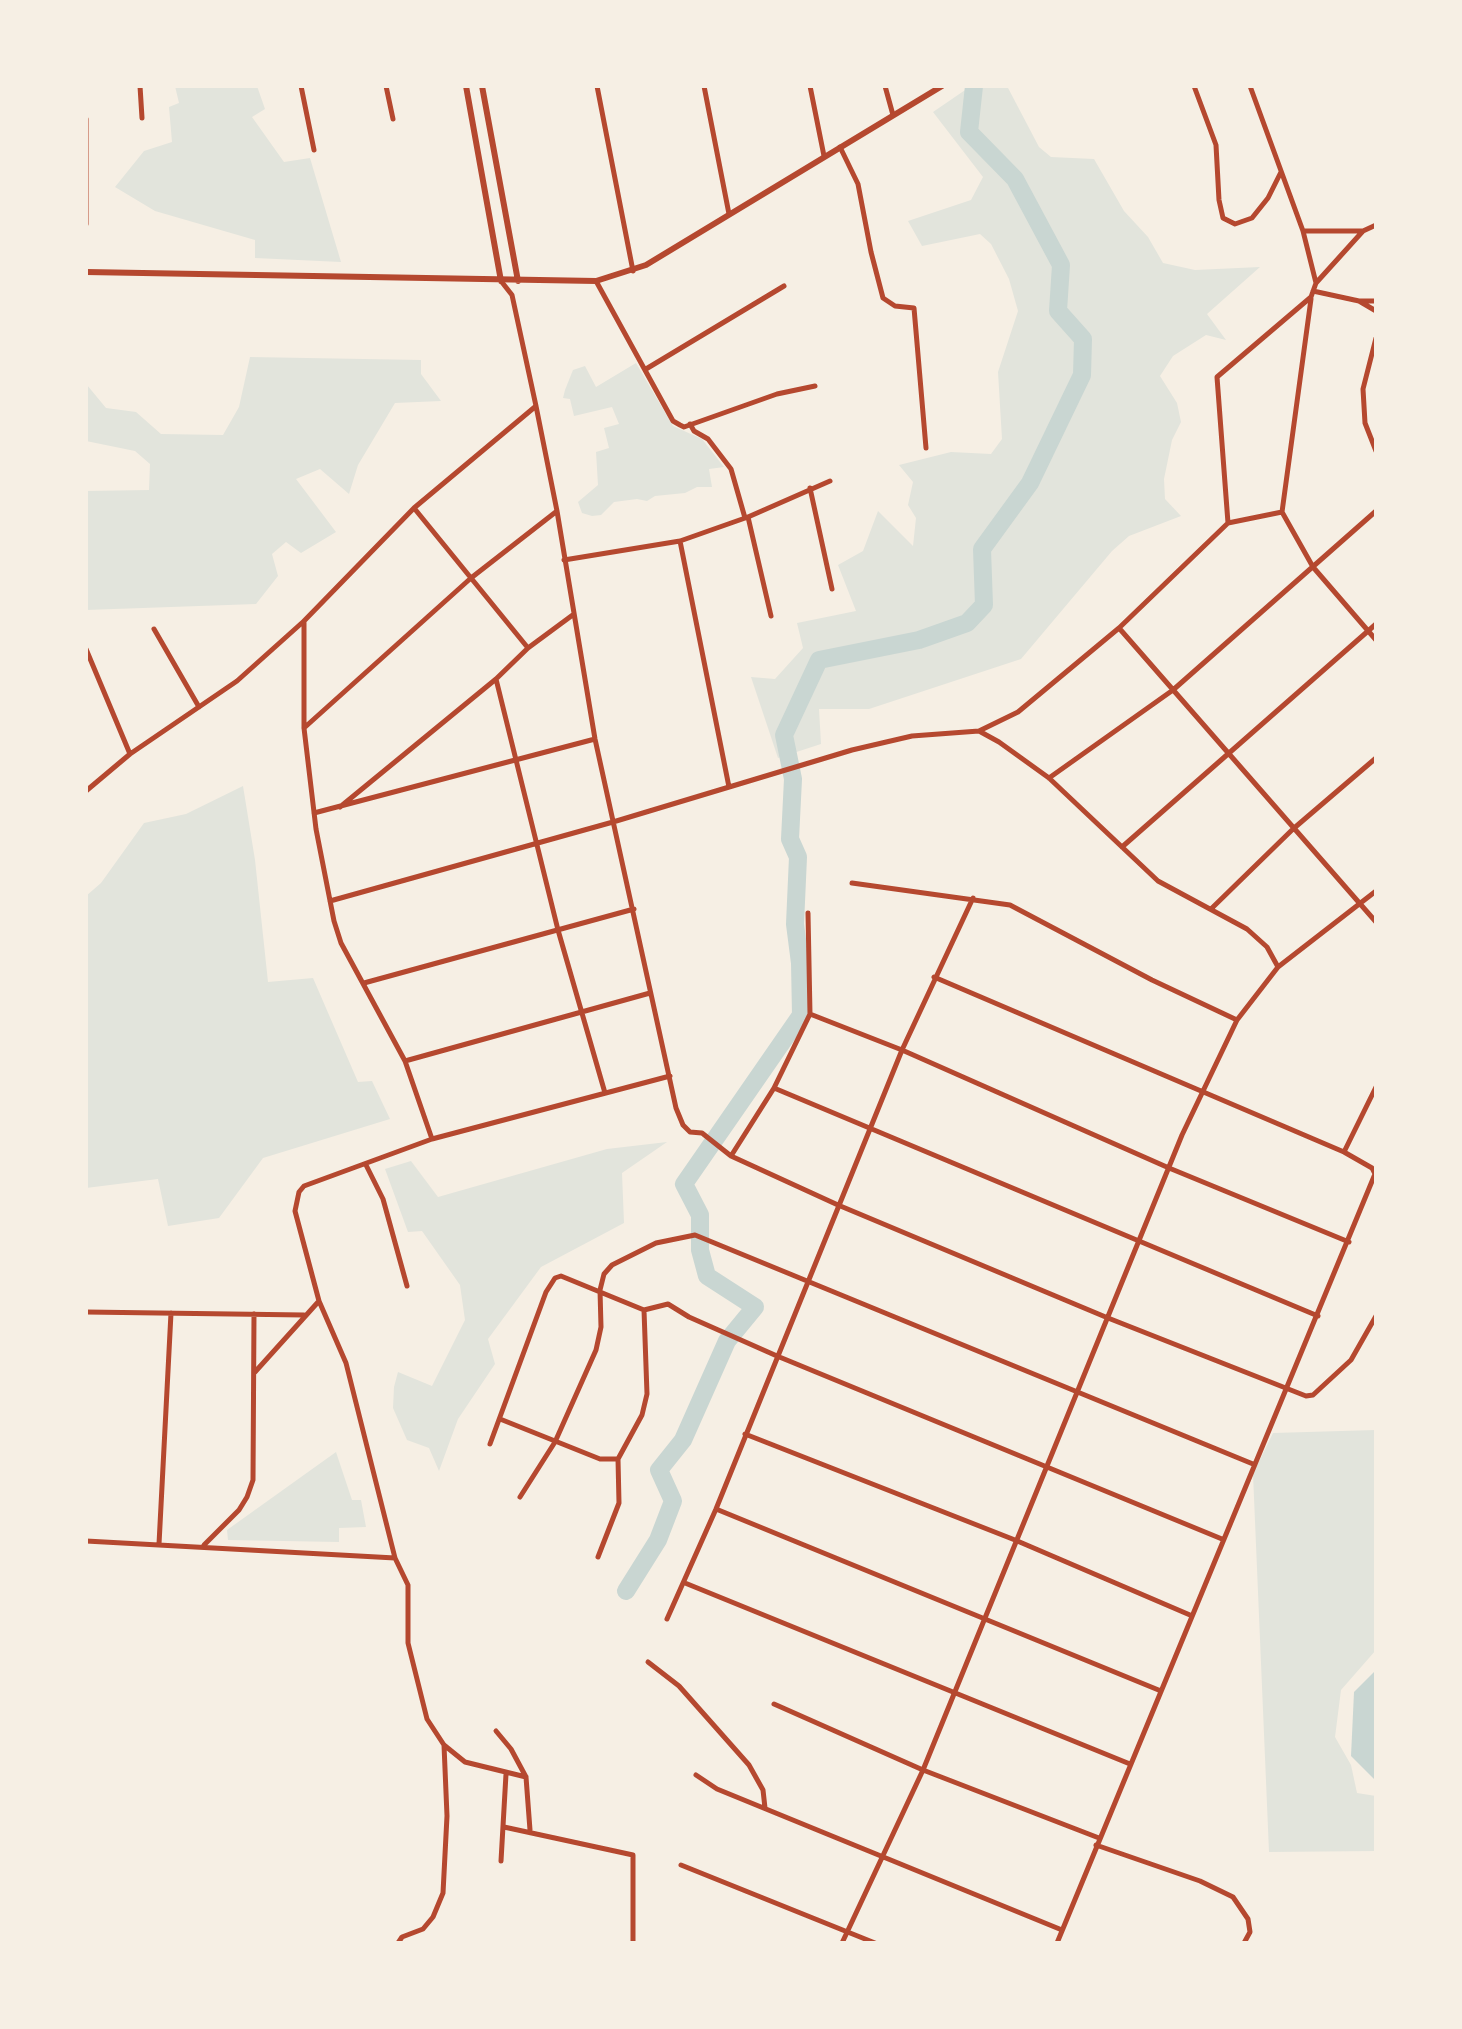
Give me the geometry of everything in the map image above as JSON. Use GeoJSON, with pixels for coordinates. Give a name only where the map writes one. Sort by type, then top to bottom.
{"type":"FeatureCollection","features":[{"type":"Feature","properties":{"kind":"street"},"geometry":{"type":"LineString","coordinates":[[140,86],[142,118]]}},
{"type":"Feature","properties":{"kind":"street"},"geometry":{"type":"LineString","coordinates":[[301,86],[314,149]]}},
{"type":"Feature","properties":{"kind":"street"},"geometry":{"type":"LineString","coordinates":[[386,86],[393,119]]}},
{"type":"Feature","properties":{"kind":"street"},"geometry":{"type":"LineString","coordinates":[[467,86],[501,281],[512,295],[558,511],[595,739],[634,909],[650,993],[683,1125],[690,1132],[707,1136],[731,1156],[838,1205],[1285,1390],[1313,1395],[1351,1360],[1376,1316]]}},
{"type":"Feature","properties":{"kind":"street"},"geometry":{"type":"LineString","coordinates":[[482,86],[518,281],[512,295]]}},
{"type":"Feature","properties":{"kind":"street"},"geometry":{"type":"LineString","coordinates":[[597,86],[633,271]]}},
{"type":"Feature","properties":{"kind":"street"},"geometry":{"type":"LineString","coordinates":[[704,86],[730,214]]}},
{"type":"Feature","properties":{"kind":"street"},"geometry":{"type":"LineString","coordinates":[[810,86],[824,156]]}},
{"type":"Feature","properties":{"kind":"street"},"geometry":{"type":"LineString","coordinates":[[885,86],[893,115]]}},
{"type":"Feature","properties":{"kind":"street"},"geometry":{"type":"LineString","coordinates":[[1194,86],[1216,145],[1219,200],[1223,218],[1235,224],[1252,218],[1268,198],[1282,172]]}},
{"type":"Feature","properties":{"kind":"street"},"geometry":{"type":"LineString","coordinates":[[1250,86],[1303,231],[1316,284]]}},
{"type":"Feature","properties":{"kind":"street"},"geometry":{"type":"LineString","coordinates":[[86,272],[596,281],[633,271],[939,88]]}},
{"type":"Feature","properties":{"kind":"street"},"geometry":{"type":"LineString","coordinates":[[469,99],[484,96]]}},
{"type":"Feature","properties":{"kind":"street"},"geometry":{"type":"LineString","coordinates":[[86,119],[86,224]]}},
{"type":"Feature","properties":{"kind":"street"},"geometry":{"type":"LineString","coordinates":[[840,147],[858,184],[870,252],[883,298],[895,306],[914,308],[926,449]]}},
{"type":"Feature","properties":{"kind":"street"},"geometry":{"type":"LineString","coordinates":[[1376,225],[1363,231],[1316,284],[1312,294],[1282,512],[1313,567],[1376,640]]}},
{"type":"Feature","properties":{"kind":"street"},"geometry":{"type":"LineString","coordinates":[[1303,231],[1363,231]]}},
{"type":"Feature","properties":{"kind":"street"},"geometry":{"type":"LineString","coordinates":[[596,281],[673,421],[684,427],[777,394],[814,386]]}},
{"type":"Feature","properties":{"kind":"street"},"geometry":{"type":"LineString","coordinates":[[646,369],[784,286]]}},
{"type":"Feature","properties":{"kind":"street"},"geometry":{"type":"LineString","coordinates":[[1228,523],[1217,377],[1312,294],[1376,301]]}},
{"type":"Feature","properties":{"kind":"street"},"geometry":{"type":"LineString","coordinates":[[1359,301],[1376,311]]}},
{"type":"Feature","properties":{"kind":"street"},"geometry":{"type":"LineString","coordinates":[[1376,338],[1363,389],[1365,424],[1376,451]]}},
{"type":"Feature","properties":{"kind":"street"},"geometry":{"type":"LineString","coordinates":[[86,791],[130,754],[237,681],[304,621],[414,508],[536,405]]}},
{"type":"Feature","properties":{"kind":"street"},"geometry":{"type":"LineString","coordinates":[[690,424],[694,431],[713,445],[731,469],[771,617]]}},
{"type":"Feature","properties":{"kind":"street"},"geometry":{"type":"LineString","coordinates":[[564,560],[680,541],[746,517],[830,481]]}},
{"type":"Feature","properties":{"kind":"street"},"geometry":{"type":"LineString","coordinates":[[810,488],[832,589]]}},
{"type":"Feature","properties":{"kind":"street"},"geometry":{"type":"LineString","coordinates":[[414,508],[528,648]]}},
{"type":"Feature","properties":{"kind":"street"},"geometry":{"type":"LineString","coordinates":[[304,728],[471,578],[558,511]]}},
{"type":"Feature","properties":{"kind":"street"},"geometry":{"type":"LineString","coordinates":[[1049,778],[1173,690],[1376,511]]}},
{"type":"Feature","properties":{"kind":"street"},"geometry":{"type":"LineString","coordinates":[[330,901],[536,841],[613,822],[797,765],[912,736],[979,731],[1018,712],[1119,628],[1228,523],[1282,512]]}},
{"type":"Feature","properties":{"kind":"street"},"geometry":{"type":"LineString","coordinates":[[680,541],[729,787]]}},
{"type":"Feature","properties":{"kind":"street"},"geometry":{"type":"LineString","coordinates":[[340,807],[496,678],[528,648],[574,614]]}},
{"type":"Feature","properties":{"kind":"street"},"geometry":{"type":"LineString","coordinates":[[304,621],[304,728],[314,813],[330,901],[341,943],[405,1060],[432,1139]]}},
{"type":"Feature","properties":{"kind":"street"},"geometry":{"type":"LineString","coordinates":[[1122,847],[1376,624]]}},
{"type":"Feature","properties":{"kind":"street"},"geometry":{"type":"LineString","coordinates":[[1119,628],[1376,922]]}},
{"type":"Feature","properties":{"kind":"street"},"geometry":{"type":"LineString","coordinates":[[154,629],[199,707]]}},
{"type":"Feature","properties":{"kind":"street"},"geometry":{"type":"LineString","coordinates":[[86,649],[130,754]]}},
{"type":"Feature","properties":{"kind":"street"},"geometry":{"type":"LineString","coordinates":[[496,678],[558,930],[605,1093]]}},
{"type":"Feature","properties":{"kind":"street"},"geometry":{"type":"LineString","coordinates":[[979,731],[1049,778],[1158,881],[1212,908],[1259,939],[1278,967]]}},
{"type":"Feature","properties":{"kind":"street"},"geometry":{"type":"LineString","coordinates":[[314,813],[595,739]]}},
{"type":"Feature","properties":{"kind":"street"},"geometry":{"type":"LineString","coordinates":[[1212,908],[1293,829],[1376,758]]}},
{"type":"Feature","properties":{"kind":"street"},"geometry":{"type":"LineString","coordinates":[[852,883],[1010,905],[1152,981],[1237,1020]]}},
{"type":"Feature","properties":{"kind":"street"},"geometry":{"type":"LineString","coordinates":[[842,1943],[923,1770],[1138,1240],[1202,1092],[1237,1020],[1278,967],[1376,891]]}},
{"type":"Feature","properties":{"kind":"street"},"geometry":{"type":"LineString","coordinates":[[667,1619],[716,1509],[902,1050],[973,898]]}},
{"type":"Feature","properties":{"kind":"street"},"geometry":{"type":"LineString","coordinates":[[365,983],[634,909]]}},
{"type":"Feature","properties":{"kind":"street"},"geometry":{"type":"LineString","coordinates":[[731,1156],[774,1088],[810,1014],[808,913]]}},
{"type":"Feature","properties":{"kind":"street"},"geometry":{"type":"LineString","coordinates":[[934,977],[1344,1152],[1372,1168],[1376,1174],[1190,1615],[1057,1943]]}},
{"type":"Feature","properties":{"kind":"street"},"geometry":{"type":"LineString","coordinates":[[405,1060],[650,993]]}},
{"type":"Feature","properties":{"kind":"street"},"geometry":{"type":"LineString","coordinates":[[810,1014],[902,1050],[1169,1168],[1349,1242]]}},
{"type":"Feature","properties":{"kind":"street"},"geometry":{"type":"LineString","coordinates":[[526,1777],[465,1762],[443,1745],[427,1719],[417,1691],[408,1643],[408,1585],[395,1558],[346,1363],[319,1301],[297,1226],[296,1200],[304,1186],[432,1139],[670,1076]]}},
{"type":"Feature","properties":{"kind":"street"},"geometry":{"type":"LineString","coordinates":[[1344,1152],[1376,1087]]}},
{"type":"Feature","properties":{"kind":"street"},"geometry":{"type":"LineString","coordinates":[[774,1088],[1318,1316]]}},
{"type":"Feature","properties":{"kind":"street"},"geometry":{"type":"LineString","coordinates":[[366,1165],[387,1210],[407,1286]]}},
{"type":"Feature","properties":{"kind":"street"},"geometry":{"type":"LineString","coordinates":[[520,1497],[555,1442],[596,1350],[601,1327],[600,1290],[604,1274],[612,1265],[656,1243],[695,1236],[706,1237],[1253,1464]]}},
{"type":"Feature","properties":{"kind":"street"},"geometry":{"type":"LineString","coordinates":[[490,1444],[546,1292],[555,1278],[561,1276],[644,1310],[668,1304],[689,1317],[777,1356],[1222,1539]]}},
{"type":"Feature","properties":{"kind":"street"},"geometry":{"type":"LineString","coordinates":[[255,1371],[319,1301]]}},
{"type":"Feature","properties":{"kind":"street"},"geometry":{"type":"LineString","coordinates":[[598,1557],[617,1510],[618,1460],[642,1415],[647,1394],[644,1310]]}},
{"type":"Feature","properties":{"kind":"street"},"geometry":{"type":"LineString","coordinates":[[86,1312],[304,1315]]}},
{"type":"Feature","properties":{"kind":"street"},"geometry":{"type":"LineString","coordinates":[[159,1544],[171,1313]]}},
{"type":"Feature","properties":{"kind":"street"},"geometry":{"type":"LineString","coordinates":[[203,1546],[239,1510],[250,1489],[255,1371],[254,1314]]}},
{"type":"Feature","properties":{"kind":"street"},"geometry":{"type":"LineString","coordinates":[[500,1419],[600,1458],[618,1460]]}},
{"type":"Feature","properties":{"kind":"street"},"geometry":{"type":"LineString","coordinates":[[745,1434],[1015,1540],[1190,1615]]}},
{"type":"Feature","properties":{"kind":"street"},"geometry":{"type":"LineString","coordinates":[[716,1509],[1161,1691]]}},
{"type":"Feature","properties":{"kind":"street"},"geometry":{"type":"LineString","coordinates":[[86,1541],[395,1558]]}},
{"type":"Feature","properties":{"kind":"street"},"geometry":{"type":"LineString","coordinates":[[685,1583],[1130,1764]]}},
{"type":"Feature","properties":{"kind":"street"},"geometry":{"type":"LineString","coordinates":[[648,1662],[679,1686],[749,1765],[763,1790],[765,1808]]}},
{"type":"Feature","properties":{"kind":"street"},"geometry":{"type":"LineString","coordinates":[[775,1704],[923,1770],[1097,1842],[1200,1881],[1233,1897],[1248,1919],[1250,1932],[1244,1943]]}},
{"type":"Feature","properties":{"kind":"street"},"geometry":{"type":"LineString","coordinates":[[496,1731],[511,1749],[526,1777],[530,1830]]}},
{"type":"Feature","properties":{"kind":"street"},"geometry":{"type":"LineString","coordinates":[[398,1943],[402,1937],[423,1929],[433,1917],[443,1893],[447,1816],[443,1745]]}},
{"type":"Feature","properties":{"kind":"street"},"geometry":{"type":"LineString","coordinates":[[501,1861],[506,1774]]}},
{"type":"Feature","properties":{"kind":"street"},"geometry":{"type":"LineString","coordinates":[[696,1775],[717,1789],[1062,1930]]}},
{"type":"Feature","properties":{"kind":"street"},"geometry":{"type":"LineString","coordinates":[[504,1827],[530,1830],[633,1855],[633,1943]]}},
{"type":"Feature","properties":{"kind":"street"},"geometry":{"type":"LineString","coordinates":[[681,1865],[876,1943]]}},
{"type":"Feature","properties":{"kind":"shaded area"},"geometry":{"type":"Polygon","coordinates":[[[175,86],[257,86],[265,109],[252,117],[284,162],[310,158],[341,262],[255,258],[255,240],[155,211],[115,187],[144,151],[172,142],[169,107],[179,103],[175,86]]]}},
{"type":"Feature","properties":{"kind":"shaded area"},"geometry":{"type":"Polygon","coordinates":[[[971,86],[1007,86],[1039,147],[1051,157],[1094,159],[1124,211],[1148,237],[1163,263],[1195,270],[1260,267],[1207,314],[1226,340],[1206,335],[1173,356],[1160,376],[1177,403],[1181,422],[1172,440],[1164,479],[1165,499],[1181,516],[1129,536],[1112,551],[1021,659],[869,709],[819,709],[821,744],[778,758],[751,677],[775,679],[803,648],[797,623],[856,611],[838,565],[863,551],[878,511],[913,546],[916,518],[908,505],[913,482],[899,465],[951,452],[991,454],[1002,439],[998,372],[1018,311],[1009,279],[991,244],[980,234],[922,246],[908,221],[971,200],[983,177],[933,112],[971,86]]]}},
{"type":"Feature","properties":{"kind":"shaded area"},"geometry":{"type":"Polygon","coordinates":[[[250,357],[421,360],[421,374],[441,401],[395,403],[358,465],[349,494],[320,469],[296,479],[336,532],[301,553],[286,542],[272,554],[278,576],[256,604],[86,610],[86,491],[149,490],[150,464],[135,451],[86,441],[86,373],[87,385],[106,408],[136,412],[161,434],[223,435],[239,407],[250,357]]]}},
{"type":"Feature","properties":{"kind":"shaded area"},"geometry":{"type":"Polygon","coordinates":[[[636,363],[673,426],[702,439],[724,467],[709,469],[712,487],[697,487],[685,493],[655,496],[647,501],[637,499],[614,502],[601,515],[582,513],[578,502],[598,485],[596,452],[609,448],[604,428],[619,424],[612,407],[574,416],[570,399],[563,398],[565,390],[573,370],[585,366],[596,387],[636,363]]]}},
{"type":"Feature","properties":{"kind":"shaded area"},"geometry":{"type":"Polygon","coordinates":[[[243,786],[255,860],[268,982],[313,978],[358,1082],[372,1081],[390,1119],[263,1158],[219,1218],[168,1226],[158,1179],[86,1188],[86,896],[101,883],[144,823],[186,814],[243,786]]]}},
{"type":"Feature","properties":{"kind":"shaded area"},"geometry":{"type":"Polygon","coordinates":[[[667,1142],[622,1173],[624,1223],[541,1267],[488,1339],[495,1364],[458,1419],[439,1471],[429,1448],[407,1440],[393,1408],[394,1387],[398,1372],[432,1386],[465,1320],[460,1285],[422,1231],[408,1232],[385,1169],[411,1161],[438,1197],[607,1149],[667,1142]]]}},
{"type":"Feature","properties":{"kind":"shaded area"},"geometry":{"type":"Polygon","coordinates":[[[1376,1430],[1376,1650],[1341,1690],[1335,1737],[1351,1765],[1357,1793],[1376,1796],[1376,1851],[1269,1852],[1253,1474],[1273,1433],[1376,1430]]]}},
{"type":"Feature","properties":{"kind":"shaded area"},"geometry":{"type":"Polygon","coordinates":[[[336,1452],[352,1500],[361,1500],[366,1527],[339,1528],[339,1542],[228,1540],[227,1530],[336,1452]]]}},
{"type":"Feature","properties":{"kind":"shaded area"},"geometry":{"type":"Polygon","coordinates":[[[1376,1670],[1376,1781],[1351,1756],[1354,1692],[1376,1670]]]}},
{"type":"Feature","properties":{"kind":"waterway"},"geometry":{"type":"LineString","coordinates":[[626,1591],[658,1540],[673,1501],[659,1470],[683,1440],[727,1341],[755,1307],[707,1276],[700,1250],[700,1215],[684,1184],[801,1015],[800,963],[795,924],[798,857],[790,839],[793,779],[784,735],[819,660],[919,640],[967,623],[984,605],[982,549],[1030,483],[1082,375],[1083,339],[1058,311],[1061,265],[1015,179],[969,132],[974,86]]}}]}
